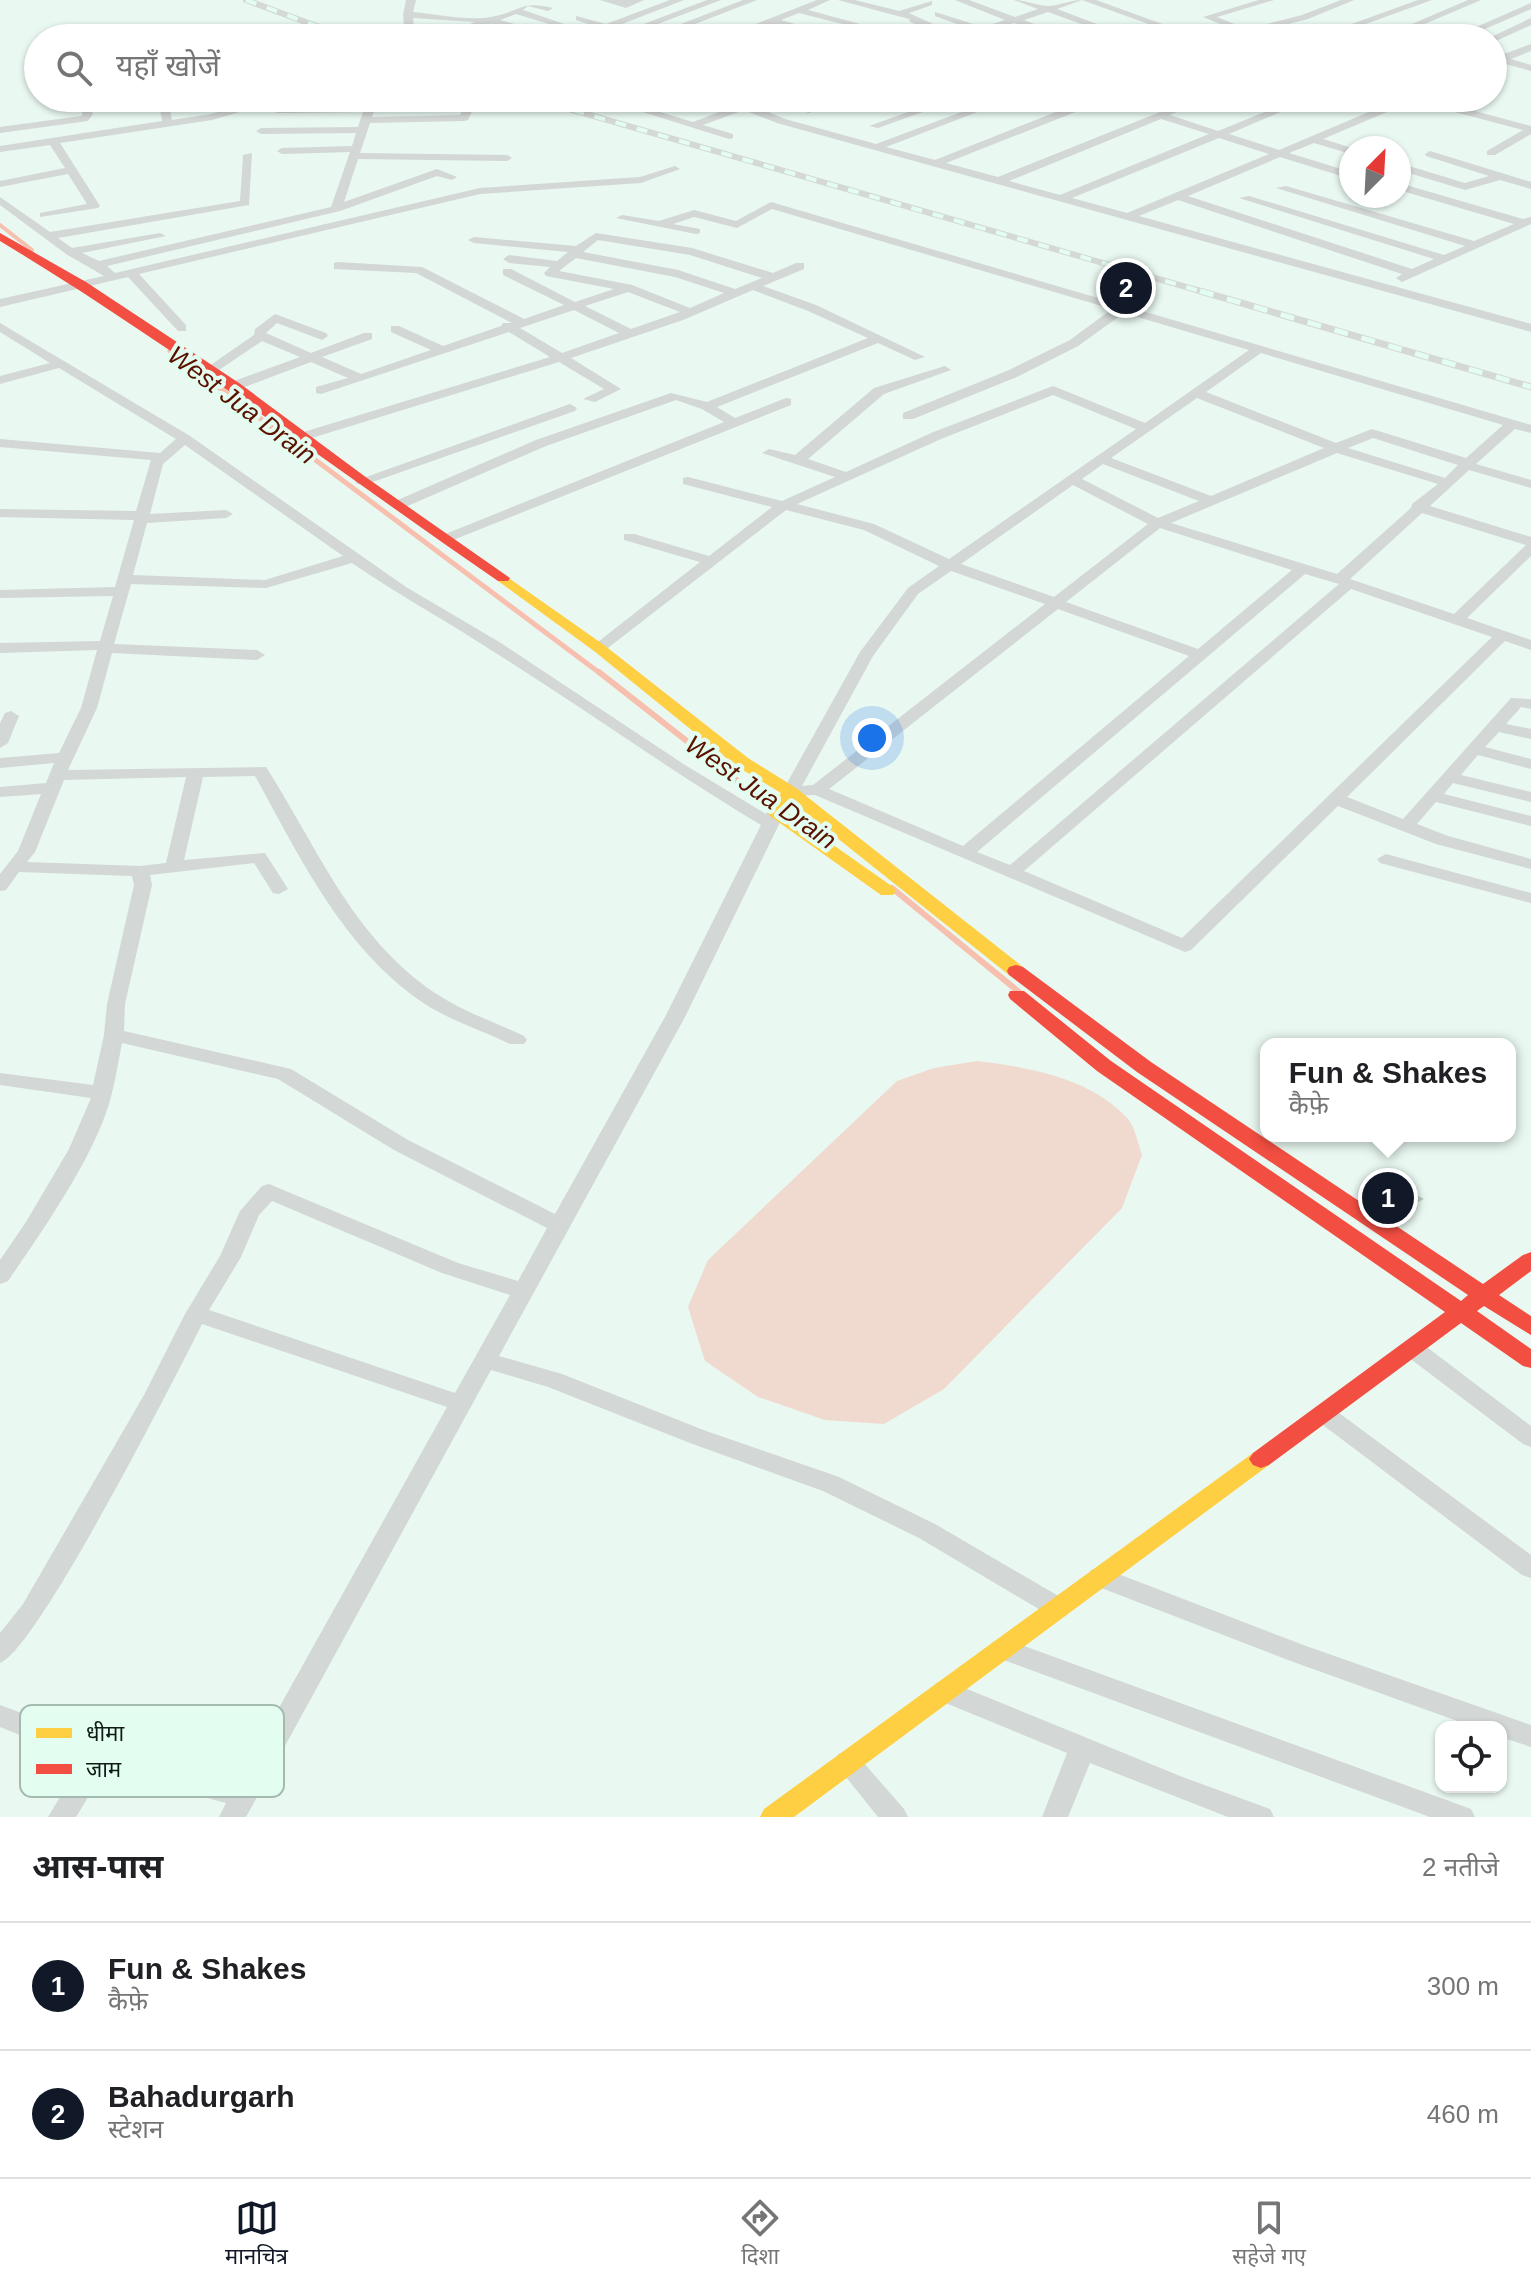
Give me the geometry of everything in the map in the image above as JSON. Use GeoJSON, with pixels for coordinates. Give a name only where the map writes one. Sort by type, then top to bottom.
{"type":"FeatureCollection","features":[{"type":"Feature","properties":{"kind":"main road"},"geometry":{"type":"LineString","coordinates":[[0,236],[82,285],[234,386],[362,481],[448,538],[599,648],[742,762],[790,792],[1039,991],[1121,1051],[1531,1327]]}},
{"type":"Feature","properties":{"kind":"main road"},"geometry":{"type":"LineString","coordinates":[[790,792],[772,818],[924,919],[1104,1066],[1531,1360]]}},
{"type":"Feature","properties":{"kind":"main road"},"geometry":{"type":"LineString","coordinates":[[790,1812],[847,1762],[1531,1260]]}},
{"type":"Feature","properties":{"kind":"street"},"geometry":{"type":"LineString","coordinates":[[409,24],[411,0]]}},
{"type":"Feature","properties":{"kind":"street"},"geometry":{"type":"LineString","coordinates":[[605,0],[626,5],[639,0]]}},
{"type":"Feature","properties":{"kind":"street"},"geometry":{"type":"LineString","coordinates":[[614,24],[679,0]]}},
{"type":"Feature","properties":{"kind":"street"},"geometry":{"type":"LineString","coordinates":[[650,24],[716,0]]}},
{"type":"Feature","properties":{"kind":"street"},"geometry":{"type":"LineString","coordinates":[[688,24],[752,0]]}},
{"type":"Feature","properties":{"kind":"street"},"geometry":{"type":"LineString","coordinates":[[761,24],[825,0]]}},
{"type":"Feature","properties":{"kind":"street"},"geometry":{"type":"LineString","coordinates":[[843,0],[914,17],[913,20],[923,24]]}},
{"type":"Feature","properties":{"kind":"street"},"geometry":{"type":"LineString","coordinates":[[960,0],[1026,24]]}},
{"type":"Feature","properties":{"kind":"street"},"geometry":{"type":"LineString","coordinates":[[1019,0],[1090,24]]}},
{"type":"Feature","properties":{"kind":"street"},"geometry":{"type":"LineString","coordinates":[[1002,24],[1077,0]]}},
{"type":"Feature","properties":{"kind":"street"},"geometry":{"type":"LineString","coordinates":[[1087,0],[1156,24]]}},
{"type":"Feature","properties":{"kind":"street"},"geometry":{"type":"LineString","coordinates":[[1241,0],[1252,4]]}},
{"type":"Feature","properties":{"kind":"street"},"geometry":{"type":"LineString","coordinates":[[1226,24],[1208,17],[1269,0]]}},
{"type":"Feature","properties":{"kind":"street"},"geometry":{"type":"LineString","coordinates":[[1277,24],[1349,0]]}},
{"type":"Feature","properties":{"kind":"street"},"geometry":{"type":"LineString","coordinates":[[1364,24],[1427,0]]}},
{"type":"Feature","properties":{"kind":"street"},"geometry":{"type":"LineString","coordinates":[[1417,24],[1476,0]]}},
{"type":"Feature","properties":{"kind":"street"},"geometry":{"type":"LineString","coordinates":[[898,14],[929,1]]}},
{"type":"Feature","properties":{"kind":"street"},"geometry":{"type":"LineString","coordinates":[[481,24],[516,11],[528,2],[548,8]]}},
{"type":"Feature","properties":{"kind":"street"},"geometry":{"type":"LineString","coordinates":[[1489,24],[1531,6]]}},
{"type":"Feature","properties":{"kind":"street"},"geometry":{"type":"LineString","coordinates":[[799,10],[854,24]]}},
{"type":"Feature","properties":{"kind":"street"},"geometry":{"type":"LineString","coordinates":[[516,11],[559,24]]}},
{"type":"Feature","properties":{"kind":"street"},"geometry":{"type":"LineString","coordinates":[[938,14],[966,24]]}},
{"type":"Feature","properties":{"kind":"street"},"geometry":{"type":"LineString","coordinates":[[408,15],[491,20],[506,24]]}},
{"type":"Feature","properties":{"kind":"street"},"geometry":{"type":"LineString","coordinates":[[579,18],[597,24]]}},
{"type":"Feature","properties":{"kind":"street"},"geometry":{"type":"LineString","coordinates":[[771,20],[786,24]]}},
{"type":"Feature","properties":{"kind":"street"},"geometry":{"type":"LineString","coordinates":[[1507,32],[1531,21]]}},
{"type":"Feature","properties":{"kind":"street"},"geometry":{"type":"LineString","coordinates":[[1507,56],[1531,47]]}},
{"type":"Feature","properties":{"kind":"street"},"geometry":{"type":"LineString","coordinates":[[1507,63],[1531,68]]}},
{"type":"Feature","properties":{"kind":"street"},"geometry":{"type":"LineString","coordinates":[[0,130],[84,119],[86,112]]}},
{"type":"Feature","properties":{"kind":"street"},"geometry":{"type":"LineString","coordinates":[[166,112],[168,124]]}},
{"type":"Feature","properties":{"kind":"street"},"geometry":{"type":"LineString","coordinates":[[0,149],[231,112]]}},
{"type":"Feature","properties":{"kind":"street"},"geometry":{"type":"LineString","coordinates":[[322,112],[464,118],[467,112]]}},
{"type":"Feature","properties":{"kind":"street"},"geometry":{"type":"LineString","coordinates":[[650,112],[729,136]]}},
{"type":"Feature","properties":{"kind":"street"},"geometry":{"type":"LineString","coordinates":[[693,125],[726,112]]}},
{"type":"Feature","properties":{"kind":"street"},"geometry":{"type":"LineString","coordinates":[[760,112],[781,121],[1531,328]]}},
{"type":"Feature","properties":{"kind":"street"},"geometry":{"type":"LineString","coordinates":[[874,126],[916,112]]}},
{"type":"Feature","properties":{"kind":"street"},"geometry":{"type":"LineString","coordinates":[[880,145],[968,112]]}},
{"type":"Feature","properties":{"kind":"street"},"geometry":{"type":"LineString","coordinates":[[937,163],[1065,112]]}},
{"type":"Feature","properties":{"kind":"street"},"geometry":{"type":"LineString","coordinates":[[1001,180],[1166,112]]}},
{"type":"Feature","properties":{"kind":"street"},"geometry":{"type":"LineString","coordinates":[[1064,197],[1274,112]]}},
{"type":"Feature","properties":{"kind":"street"},"geometry":{"type":"LineString","coordinates":[[1130,216],[1378,112]]}},
{"type":"Feature","properties":{"kind":"street"},"geometry":{"type":"LineString","coordinates":[[1466,112],[1531,129]]}},
{"type":"Feature","properties":{"kind":"street"},"geometry":{"type":"LineString","coordinates":[[212,117],[263,126],[368,114]]}},
{"type":"Feature","properties":{"kind":"street"},"geometry":{"type":"LineString","coordinates":[[336,209],[368,114]]}},
{"type":"Feature","properties":{"kind":"street"},"geometry":{"type":"LineString","coordinates":[[1158,115],[1339,172]]}},
{"type":"Feature","properties":{"kind":"street"},"geometry":{"type":"LineString","coordinates":[[1491,153],[1531,129]]}},
{"type":"Feature","properties":{"kind":"street"},"geometry":{"type":"LineString","coordinates":[[1313,139],[1339,147]]}},
{"type":"Feature","properties":{"kind":"street"},"geometry":{"type":"LineString","coordinates":[[44,215],[94,206],[53,141]]}},
{"type":"Feature","properties":{"kind":"street"},"geometry":{"type":"LineString","coordinates":[[282,151],[507,158]]}},
{"type":"Feature","properties":{"kind":"street"},"geometry":{"type":"LineString","coordinates":[[1430,154],[1531,186]]}},
{"type":"Feature","properties":{"kind":"street"},"geometry":{"type":"LineString","coordinates":[[48,236],[245,203],[248,155]]}},
{"type":"Feature","properties":{"kind":"street"},"geometry":{"type":"LineString","coordinates":[[1411,173],[1447,159]]}},
{"type":"Feature","properties":{"kind":"street"},"geometry":{"type":"LineString","coordinates":[[0,303],[480,191],[641,180],[675,169]]}},
{"type":"Feature","properties":{"kind":"street"},"geometry":{"type":"LineString","coordinates":[[0,184],[72,170]]}},
{"type":"Feature","properties":{"kind":"street"},"geometry":{"type":"LineString","coordinates":[[1411,170],[1465,187],[1501,176]]}},
{"type":"Feature","properties":{"kind":"street"},"geometry":{"type":"LineString","coordinates":[[98,265],[336,209],[437,172],[452,177]]}},
{"type":"Feature","properties":{"kind":"street"},"geometry":{"type":"LineString","coordinates":[[1282,188],[1475,245]]}},
{"type":"Feature","properties":{"kind":"street"},"geometry":{"type":"LineString","coordinates":[[1411,189],[1528,222]]}},
{"type":"Feature","properties":{"kind":"street"},"geometry":{"type":"LineString","coordinates":[[1177,196],[1412,273]]}},
{"type":"Feature","properties":{"kind":"street"},"geometry":{"type":"LineString","coordinates":[[1245,198],[1445,259]]}},
{"type":"Feature","properties":{"kind":"street"},"geometry":{"type":"LineString","coordinates":[[0,200],[70,252],[98,265],[113,277]]}},
{"type":"Feature","properties":{"kind":"street"},"geometry":{"type":"LineString","coordinates":[[661,224],[694,213],[737,225],[771,205],[1531,429]]}},
{"type":"Feature","properties":{"kind":"street"},"geometry":{"type":"LineString","coordinates":[[633,208],[550,273],[628,288],[690,312]]}},
{"type":"Feature","properties":{"kind":"street"},"geometry":{"type":"LineString","coordinates":[[622,218],[696,231]]}},
{"type":"Feature","properties":{"kind":"street"},"geometry":{"type":"LineString","coordinates":[[1382,287],[1528,222]]}},
{"type":"Feature","properties":{"kind":"street"},"geometry":{"type":"LineString","coordinates":[[70,252],[160,236]]}},
{"type":"Feature","properties":{"kind":"street"},"geometry":{"type":"LineString","coordinates":[[596,236],[692,252],[773,277]]}},
{"type":"Feature","properties":{"kind":"street"},"geometry":{"type":"LineString","coordinates":[[474,240],[576,252],[678,274],[735,293]]}},
{"type":"Feature","properties":{"kind":"street"},"geometry":{"type":"LineString","coordinates":[[560,265],[508,265],[571,306],[630,334]]}},
{"type":"Feature","properties":{"kind":"street"},"geometry":{"type":"LineString","coordinates":[[338,266],[418,270],[514,324],[614,389],[590,399]]}},
{"type":"Feature","properties":{"kind":"street"},"geometry":{"type":"LineString","coordinates":[[302,437],[630,334],[800,266]]}},
{"type":"Feature","properties":{"kind":"street"},"geometry":{"type":"LineString","coordinates":[[131,273],[182,328]]}},
{"type":"Feature","properties":{"kind":"street"},"geometry":{"type":"LineString","coordinates":[[752,286],[812,308],[919,357]]}},
{"type":"Feature","properties":{"kind":"street"},"geometry":{"type":"LineString","coordinates":[[321,390],[628,288]]}},
{"type":"Feature","properties":{"kind":"street"},"geometry":{"type":"LineString","coordinates":[[599,648],[782,506],[1033,382],[1074,343],[1121,309]]}},
{"type":"Feature","properties":{"kind":"street"},"geometry":{"type":"LineString","coordinates":[[261,336],[259,332],[275,318],[322,336]]}},
{"type":"Feature","properties":{"kind":"street"},"geometry":{"type":"LineString","coordinates":[[0,327],[185,439],[401,590],[496,646],[679,769],[772,818],[675,1017],[284,1722]]}},
{"type":"Feature","properties":{"kind":"street"},"geometry":{"type":"LineString","coordinates":[[395,329],[440,349]]}},
{"type":"Feature","properties":{"kind":"street"},"geometry":{"type":"LineString","coordinates":[[208,371],[261,336]]}},
{"type":"Feature","properties":{"kind":"street"},"geometry":{"type":"LineString","coordinates":[[261,336],[360,378]]}},
{"type":"Feature","properties":{"kind":"street"},"geometry":{"type":"LineString","coordinates":[[234,386],[368,336]]}},
{"type":"Feature","properties":{"kind":"street"},"geometry":{"type":"LineString","coordinates":[[707,406],[879,338]]}},
{"type":"Feature","properties":{"kind":"street"},"geometry":{"type":"LineString","coordinates":[[790,792],[866,655],[913,591],[1257,350]]}},
{"type":"Feature","properties":{"kind":"street"},"geometry":{"type":"LineString","coordinates":[[0,380],[60,364]]}},
{"type":"Feature","properties":{"kind":"street"},"geometry":{"type":"LineString","coordinates":[[798,460],[879,391],[945,370]]}},
{"type":"Feature","properties":{"kind":"street"},"geometry":{"type":"LineString","coordinates":[[908,416],[1033,382],[1146,428]]}},
{"type":"Feature","properties":{"kind":"street"},"geometry":{"type":"LineString","coordinates":[[1197,393],[1335,448],[1445,482]]}},
{"type":"Feature","properties":{"kind":"street"},"geometry":{"type":"LineString","coordinates":[[398,505],[541,443],[676,396],[707,406],[734,423]]}},
{"type":"Feature","properties":{"kind":"street"},"geometry":{"type":"LineString","coordinates":[[448,538],[786,402]]}},
{"type":"Feature","properties":{"kind":"street"},"geometry":{"type":"LineString","coordinates":[[362,481],[570,408]]}},
{"type":"Feature","properties":{"kind":"street"},"geometry":{"type":"LineString","coordinates":[[1011,873],[1344,582],[1417,507],[1511,425]]}},
{"type":"Feature","properties":{"kind":"street"},"geometry":{"type":"LineString","coordinates":[[817,790],[1158,523],[1372,433],[1469,461],[1531,484]]}},
{"type":"Feature","properties":{"kind":"street"},"geometry":{"type":"LineString","coordinates":[[6,874],[26,852],[89,708],[157,462],[185,439]]}},
{"type":"Feature","properties":{"kind":"street"},"geometry":{"type":"LineString","coordinates":[[0,443],[163,457]]}},
{"type":"Feature","properties":{"kind":"street"},"geometry":{"type":"LineString","coordinates":[[769,453],[846,476]]}},
{"type":"Feature","properties":{"kind":"street"},"geometry":{"type":"LineString","coordinates":[[1101,459],[1213,501]]}},
{"type":"Feature","properties":{"kind":"street"},"geometry":{"type":"LineString","coordinates":[[1469,461],[1531,472]]}},
{"type":"Feature","properties":{"kind":"street"},"geometry":{"type":"LineString","coordinates":[[1071,479],[1158,523],[1531,645]]}},
{"type":"Feature","properties":{"kind":"street"},"geometry":{"type":"LineString","coordinates":[[688,481],[869,527],[949,565],[1200,655]]}},
{"type":"Feature","properties":{"kind":"street"},"geometry":{"type":"LineString","coordinates":[[1417,507],[1531,545],[1457,619]]}},
{"type":"Feature","properties":{"kind":"street"},"geometry":{"type":"LineString","coordinates":[[0,513],[141,517],[226,514]]}},
{"type":"Feature","properties":{"kind":"street"},"geometry":{"type":"LineString","coordinates":[[629,537],[711,561]]}},
{"type":"Feature","properties":{"kind":"street"},"geometry":{"type":"LineString","coordinates":[[0,594],[122,585],[266,584],[355,557]]}},
{"type":"Feature","properties":{"kind":"street"},"geometry":{"type":"LineString","coordinates":[[965,853],[1302,569]]}},
{"type":"Feature","properties":{"kind":"street"},"geometry":{"type":"LineString","coordinates":[[790,792],[817,790],[1185,946],[1504,634]]}},
{"type":"Feature","properties":{"kind":"street"},"geometry":{"type":"LineString","coordinates":[[0,648],[104,647],[257,655]]}},
{"type":"Feature","properties":{"kind":"street"},"geometry":{"type":"LineString","coordinates":[[1406,826],[1517,701],[1531,704]]}},
{"type":"Feature","properties":{"kind":"street"},"geometry":{"type":"LineString","coordinates":[[0,743],[11,716]]}},
{"type":"Feature","properties":{"kind":"street"},"geometry":{"type":"LineString","coordinates":[[1495,726],[1531,734]]}},
{"type":"Feature","properties":{"kind":"street"},"geometry":{"type":"LineString","coordinates":[[1474,749],[1531,764]]}},
{"type":"Feature","properties":{"kind":"street"},"geometry":{"type":"LineString","coordinates":[[0,763],[65,757]]}},
{"type":"Feature","properties":{"kind":"street"},"geometry":{"type":"LineString","coordinates":[[0,792],[55,781],[260,771],[336,902],[386,965],[431,999],[517,1040]]}},
{"type":"Feature","properties":{"kind":"street"},"geometry":{"type":"LineString","coordinates":[[174,868],[196,772]]}},
{"type":"Feature","properties":{"kind":"street"},"geometry":{"type":"LineString","coordinates":[[1450,777],[1531,797]]}},
{"type":"Feature","properties":{"kind":"street"},"geometry":{"type":"LineString","coordinates":[[1433,796],[1531,821]]}},
{"type":"Feature","properties":{"kind":"street"},"geometry":{"type":"LineString","coordinates":[[1336,799],[1442,840],[1531,864]]}},
{"type":"Feature","properties":{"kind":"street"},"geometry":{"type":"LineString","coordinates":[[6,874],[140,871],[259,857],[279,889]]}},
{"type":"Feature","properties":{"kind":"street"},"geometry":{"type":"LineString","coordinates":[[1386,859],[1531,898]]}},
{"type":"Feature","properties":{"kind":"street"},"geometry":{"type":"LineString","coordinates":[[0,1276],[34,1227],[79,1149],[101,1093],[114,1035],[116,1004],[143,885],[140,871]]}},
{"type":"Feature","properties":{"kind":"street"},"geometry":{"type":"LineString","coordinates":[[114,1035],[284,1074],[401,1145],[559,1225]]}},
{"type":"Feature","properties":{"kind":"street"},"geometry":{"type":"LineString","coordinates":[[0,1079],[101,1093]]}},
{"type":"Feature","properties":{"kind":"street"},"geometry":{"type":"LineString","coordinates":[[0,1652],[40,1598],[154,1398],[196,1314],[230,1257],[250,1211],[269,1191],[410,1252],[523,1291]]}},
{"type":"Feature","properties":{"kind":"street"},"geometry":{"type":"LineString","coordinates":[[196,1314],[460,1403]]}},
{"type":"Feature","properties":{"kind":"street"},"geometry":{"type":"LineString","coordinates":[[1412,1348],[1531,1438]]}},
{"type":"Feature","properties":{"kind":"street"},"geometry":{"type":"LineString","coordinates":[[484,1360],[554,1380],[698,1437],[831,1484],[927,1531],[1058,1608]]}},
{"type":"Feature","properties":{"kind":"street"},"geometry":{"type":"LineString","coordinates":[[1323,1413],[1531,1568]]}},
{"type":"Feature","properties":{"kind":"street"},"geometry":{"type":"LineString","coordinates":[[1100,1577],[1297,1653],[1531,1736]]}},
{"type":"Feature","properties":{"kind":"street"},"geometry":{"type":"LineString","coordinates":[[1002,1649],[1462,1817]]}},
{"type":"Feature","properties":{"kind":"street"},"geometry":{"type":"LineString","coordinates":[[945,1691],[1082,1749],[1261,1817]]}},
{"type":"Feature","properties":{"kind":"street"},"geometry":{"type":"LineString","coordinates":[[0,1716],[20,1724]]}},
{"type":"Feature","properties":{"kind":"street"},"geometry":{"type":"LineString","coordinates":[[1055,1817],[1082,1749]]}},
{"type":"Feature","properties":{"kind":"street"},"geometry":{"type":"LineString","coordinates":[[847,1762],[895,1817]]}},
{"type":"Feature","properties":{"kind":"street"},"geometry":{"type":"LineString","coordinates":[[61,1817],[74,1797]]}},
{"type":"Feature","properties":{"kind":"street"},"geometry":{"type":"LineString","coordinates":[[212,1797],[238,1806]]}},
{"type":"Feature","properties":{"kind":"shaded area"},"geometry":{"type":"Polygon","coordinates":[[[977,1061],[1038,1071],[1078,1084],[1096,1093],[1128,1119],[1142,1155],[1122,1208],[944,1389],[884,1424],[825,1420],[758,1397],[705,1361],[688,1307],[708,1260],[897,1081],[934,1068],[977,1061]]]}},
{"type":"Feature","properties":{"kind":"building"},"geometry":{"type":"Polygon","coordinates":[[[1380,1175],[1424,1199],[1393,1215],[1358,1192],[1380,1175]]]}},
{"type":"Feature","properties":{"kind":"waterway","name":"West Jua Drain"},"geometry":{"type":"LineString","coordinates":[[0,225],[32,250]]}},
{"type":"Feature","properties":{"kind":"waterway","name":"West Jua Drain"},"geometry":{"type":"LineString","coordinates":[[170,351],[601,674]]}},
{"type":"Feature","properties":{"kind":"waterway","name":"West Jua Drain"},"geometry":{"type":"LineString","coordinates":[[599,672],[744,786],[775,806]]}},
{"type":"Feature","properties":{"kind":"waterway","name":"West Jua Drain"},"geometry":{"type":"LineString","coordinates":[[892,888],[1019,992]]}},
{"type":"Feature","properties":{"kind":"railway"},"geometry":{"type":"LineString","coordinates":[[246,0],[311,24]]}},
{"type":"Feature","properties":{"kind":"railway"},"geometry":{"type":"LineString","coordinates":[[580,112],[1207,293]]}},
{"type":"Feature","properties":{"kind":"railway"},"geometry":{"type":"LineString","coordinates":[[1200,291],[1531,387]]}},
{"type":"Feature","properties":{"kind":"traffic: slow"},"geometry":{"type":"LineString","coordinates":[[503,578],[599,648],[742,762],[790,792],[1016,971]]}},
{"type":"Feature","properties":{"kind":"traffic: slow"},"geometry":{"type":"LineString","coordinates":[[790,792],[776,812],[887,891]]}},
{"type":"Feature","properties":{"kind":"traffic: slow"},"geometry":{"type":"LineString","coordinates":[[773,1817],[1261,1459]]}},
{"type":"Feature","properties":{"kind":"traffic: jam"},"geometry":{"type":"LineString","coordinates":[[0,236],[82,285],[234,386],[362,481],[503,578]]}},
{"type":"Feature","properties":{"kind":"traffic: jam"},"geometry":{"type":"LineString","coordinates":[[1016,971],[1144,1067],[1531,1327]]}},
{"type":"Feature","properties":{"kind":"traffic: jam"},"geometry":{"type":"LineString","coordinates":[[1017,995],[1104,1066],[1531,1360]]}},
{"type":"Feature","properties":{"kind":"traffic: jam"},"geometry":{"type":"LineString","coordinates":[[1261,1459],[1531,1260]]}},
{"type":"Feature","properties":{"kind":"place","name":"Bahadurgarh"},"geometry":{"type":"Point","coordinates":[1126,288]}},
{"type":"Feature","properties":{"kind":"place","name":"Fun & Shakes"},"geometry":{"type":"Point","coordinates":[1388,1198]}}]}
